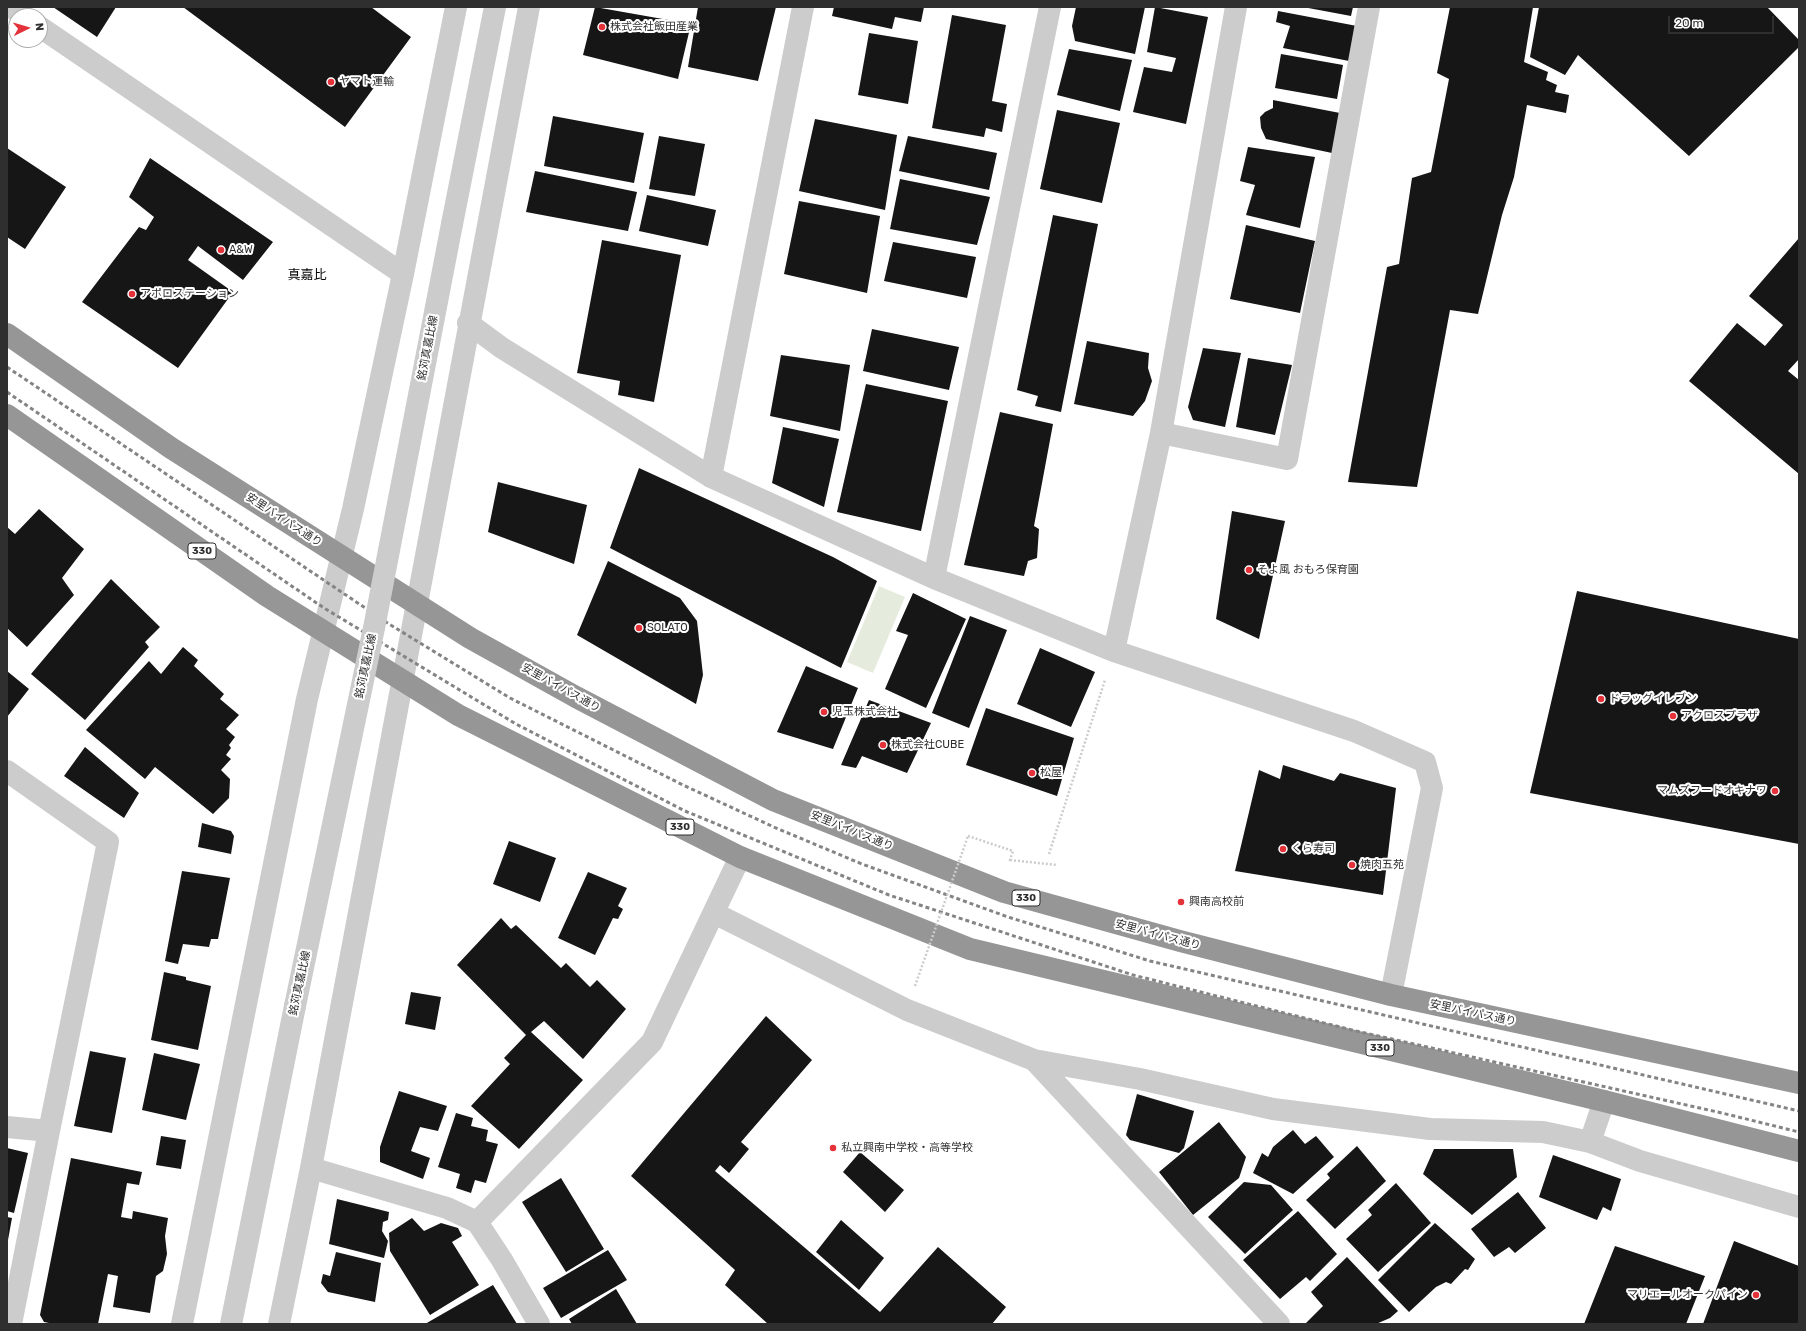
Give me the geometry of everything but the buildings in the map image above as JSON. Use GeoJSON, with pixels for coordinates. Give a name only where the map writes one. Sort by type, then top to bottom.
{"type":"FeatureCollection","features":[{"type":"Feature","properties":{"kind":"highway","name":"安里バイパス通り"},"geometry":{"type":"LineString","coordinates":[[7,334],[170,448],[470,638],[576,697],[780,802],[1004,892],[1180,941],[1391,995],[1799,1083]]}},
{"type":"Feature","properties":{"kind":"highway","name":"330"},"geometry":{"type":"LineString","coordinates":[[7,415],[266,596],[402,681],[479,726],[740,857],[970,949],[1604,1101],[1799,1151]]}},
{"type":"Feature","properties":{"kind":"street"},"geometry":{"type":"LineString","coordinates":[[182,1324],[307,699],[341,556],[403,274],[456,7]]}},
{"type":"Feature","properties":{"kind":"street","name":"銘苅真嘉比線"},"geometry":{"type":"LineString","coordinates":[[231,1324],[295,1006],[374,628],[495,7]]}},
{"type":"Feature","properties":{"kind":"street"},"geometry":{"type":"LineString","coordinates":[[279,1324],[311,1168],[468,323],[529,7]]}},
{"type":"Feature","properties":{"kind":"street"},"geometry":{"type":"LineString","coordinates":[[711,477],[804,7]]}},
{"type":"Feature","properties":{"kind":"street"},"geometry":{"type":"LineString","coordinates":[[934,578],[1050,7]]}},
{"type":"Feature","properties":{"kind":"street"},"geometry":{"type":"LineString","coordinates":[[1114,651],[1161,433],[1236,7]]}},
{"type":"Feature","properties":{"kind":"street"},"geometry":{"type":"LineString","coordinates":[[1161,433],[1287,459],[1370,7]]}},
{"type":"Feature","properties":{"kind":"street"},"geometry":{"type":"LineString","coordinates":[[48,32],[403,274]]}},
{"type":"Feature","properties":{"kind":"street"},"geometry":{"type":"LineString","coordinates":[[468,323],[502,348],[711,477],[934,578],[1114,651],[1354,731],[1425,762],[1432,788],[1391,995]]}},
{"type":"Feature","properties":{"kind":"street"},"geometry":{"type":"LineString","coordinates":[[7,771],[108,842],[11,1324]]}},
{"type":"Feature","properties":{"kind":"street"},"geometry":{"type":"LineString","coordinates":[[477,1222],[652,1042],[740,857]]}},
{"type":"Feature","properties":{"kind":"street"},"geometry":{"type":"LineString","coordinates":[[714,913],[908,1010],[1034,1060],[1140,1079],[1273,1109],[1430,1129],[1543,1132],[1590,1142],[1640,1161],[1799,1207]]}},
{"type":"Feature","properties":{"kind":"street"},"geometry":{"type":"LineString","coordinates":[[1034,1060],[1280,1324]]}},
{"type":"Feature","properties":{"kind":"street"},"geometry":{"type":"LineString","coordinates":[[1590,1142],[1604,1101]]}},
{"type":"Feature","properties":{"kind":"street"},"geometry":{"type":"LineString","coordinates":[[7,1127],[49,1131]]}},
{"type":"Feature","properties":{"kind":"street"},"geometry":{"type":"LineString","coordinates":[[311,1168],[447,1208],[477,1222],[502,1260],[539,1324]]}},
{"type":"Feature","properties":{"kind":"path"},"geometry":{"type":"LineString","coordinates":[[1049,854],[1114,651]]}},
{"type":"Feature","properties":{"kind":"path"},"geometry":{"type":"LineString","coordinates":[[915,986],[968,836],[1013,851],[1010,860]]}},
{"type":"Feature","properties":{"kind":"path"},"geometry":{"type":"LineString","coordinates":[[1004,858],[1057,865]]}},
{"type":"Feature","properties":{"kind":"green space"},"geometry":{"type":"Polygon","coordinates":[[[879,586],[905,597],[873,673],[847,662],[879,586]]]}},
{"type":"Feature","properties":{"kind":"railway"},"geometry":{"type":"LineString","coordinates":[[7,367],[389,624],[510,698],[683,785],[776,828],[862,864],[1008,917],[1150,961],[1799,1111]]}},
{"type":"Feature","properties":{"kind":"railway"},"geometry":{"type":"LineString","coordinates":[[7,392],[324,608],[516,724],[685,811],[889,895],[1133,975],[1356,1031],[1722,1113],[1799,1132]]}},
{"type":"Feature","properties":{"kind":"place","name":"株式会社飯田産業"},"geometry":{"type":"Point","coordinates":[602,27]}},
{"type":"Feature","properties":{"kind":"place","name":"ヤマト運輸"},"geometry":{"type":"Point","coordinates":[331,82]}},
{"type":"Feature","properties":{"kind":"place","name":"A&W"},"geometry":{"type":"Point","coordinates":[221,250]}},
{"type":"Feature","properties":{"kind":"place","name":"アポロステーション"},"geometry":{"type":"Point","coordinates":[132,294]}},
{"type":"Feature","properties":{"kind":"place","name":"そよ風 おもろ保育園"},"geometry":{"type":"Point","coordinates":[1249,570]}},
{"type":"Feature","properties":{"kind":"place","name":"SOLATO"},"geometry":{"type":"Point","coordinates":[639,628]}},
{"type":"Feature","properties":{"kind":"place","name":"ドラッグイレブン"},"geometry":{"type":"Point","coordinates":[1601,699]}},
{"type":"Feature","properties":{"kind":"place","name":"児玉株式会社"},"geometry":{"type":"Point","coordinates":[824,712]}},
{"type":"Feature","properties":{"kind":"place","name":"アクロスプラザ"},"geometry":{"type":"Point","coordinates":[1673,716]}},
{"type":"Feature","properties":{"kind":"place","name":"株式会社CUBE"},"geometry":{"type":"Point","coordinates":[883,745]}},
{"type":"Feature","properties":{"kind":"place","name":"松屋"},"geometry":{"type":"Point","coordinates":[1032,773]}},
{"type":"Feature","properties":{"kind":"place","name":"マムズフードオキナワ"},"geometry":{"type":"Point","coordinates":[1775,791]}},
{"type":"Feature","properties":{"kind":"place","name":"くら寿司"},"geometry":{"type":"Point","coordinates":[1283,849]}},
{"type":"Feature","properties":{"kind":"place","name":"焼肉五苑"},"geometry":{"type":"Point","coordinates":[1352,865]}},
{"type":"Feature","properties":{"kind":"place","name":"興南高校前"},"geometry":{"type":"Point","coordinates":[1181,902]}},
{"type":"Feature","properties":{"kind":"place","name":"私立興南中学校・高等学校"},"geometry":{"type":"Point","coordinates":[833,1148]}},
{"type":"Feature","properties":{"kind":"place","name":"マリエールオークパイン"},"geometry":{"type":"Point","coordinates":[1756,1295]}},
{"type":"Feature","properties":{"kind":"district","name":"真嘉比"},"geometry":{"type":"Point","coordinates":[307,275]}}]}
